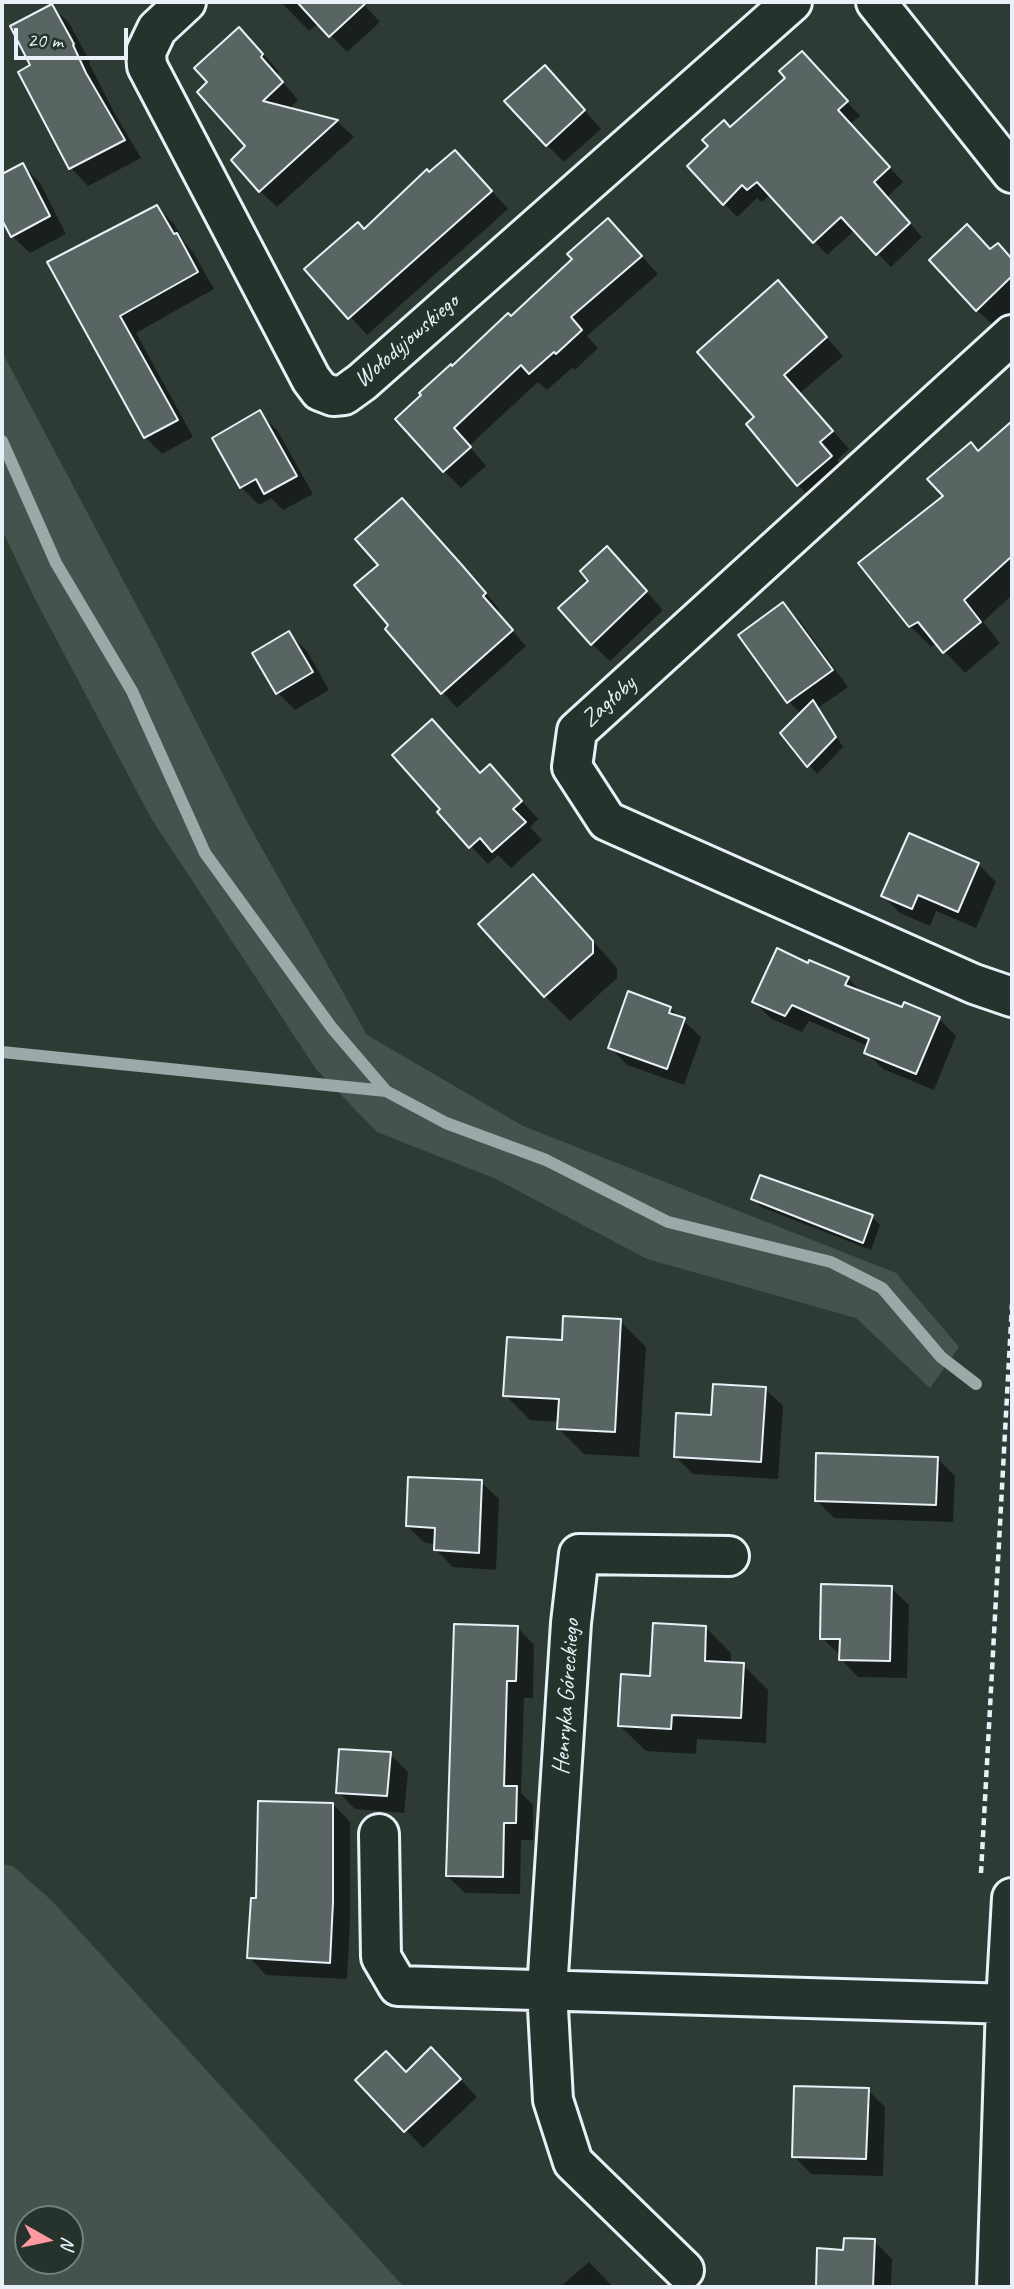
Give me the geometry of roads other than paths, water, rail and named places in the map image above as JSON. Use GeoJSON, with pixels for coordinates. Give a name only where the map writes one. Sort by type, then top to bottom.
{"type":"FeatureCollection","features":[{"type":"Feature","properties":{"kind":"street","name":"Wołodyjowskiego"},"geometry":{"type":"LineString","coordinates":[[186,2],[157,29],[146,52],[147,66],[311,379],[320,391],[333,397],[344,395],[362,382],[792,2]]}},
{"type":"Feature","properties":{"kind":"street"},"geometry":{"type":"LineString","coordinates":[[876,2],[1012,173]]}},
{"type":"Feature","properties":{"kind":"street","name":"Zagłoby"},"geometry":{"type":"LineString","coordinates":[[1012,335],[577,731],[572,766],[607,821],[974,984],[1012,997]]}},
{"type":"Feature","properties":{"kind":"street","name":"Henryka Góreckiego"},"geometry":{"type":"LineString","coordinates":[[684,2270],[573,2162],[553,2100],[547,1990],[571,1623],[579,1554],[729,1556]]}},
{"type":"Feature","properties":{"kind":"street"},"geometry":{"type":"LineString","coordinates":[[379,1834],[381,1957],[398,1986],[1009,2004]]}},
{"type":"Feature","properties":{"kind":"street"},"geometry":{"type":"LineString","coordinates":[[997,2287],[1012,1898]]}},
{"type":"Feature","properties":{"kind":"waterway"},"geometry":{"type":"LineString","coordinates":[[2,441],[56,563],[132,691],[205,853],[332,1028],[386,1091],[446,1123],[546,1160],[668,1222],[831,1262],[882,1288],[941,1357],[976,1384]]}},
{"type":"Feature","properties":{"kind":"waterway"},"geometry":{"type":"LineString","coordinates":[[2,1052],[386,1091]]}}]}
